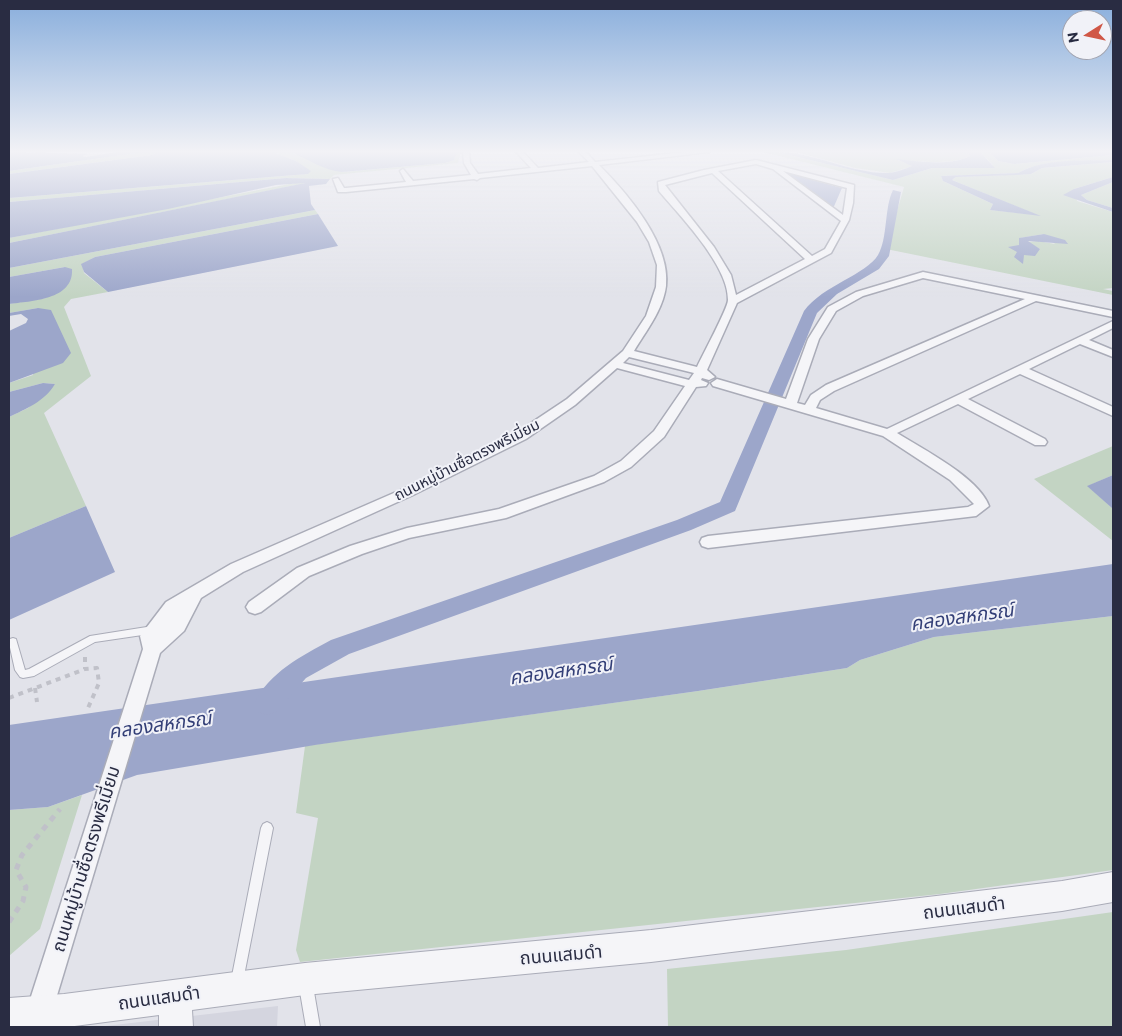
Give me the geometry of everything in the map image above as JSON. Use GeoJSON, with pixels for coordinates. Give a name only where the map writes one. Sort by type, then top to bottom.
{"type":"FeatureCollection","features":[{"type":"Feature","properties":{"kind":"street","name":"ถนนหมู่บ้านซื่อตรงพรีเมี่ยม"},"geometry":{"type":"LineString","coordinates":[[44,1016],[105,802],[152,649],[149,636],[153,630],[172,606],[194,595],[237,568],[408,492],[521,436],[571,402],[615,364],[627,353],[651,316],[661,287],[661,265],[653,242],[641,221],[625,200]]}},
{"type":"Feature","properties":{"kind":"street"},"geometry":{"type":"LineString","coordinates":[[672,200],[710,247],[726,274],[733,301]]}},
{"type":"Feature","properties":{"kind":"street"},"geometry":{"type":"LineString","coordinates":[[746,200],[811,260]]}},
{"type":"Feature","properties":{"kind":"street"},"geometry":{"type":"LineString","coordinates":[[818,200],[844,220]]}},
{"type":"Feature","properties":{"kind":"street"},"geometry":{"type":"LineString","coordinates":[[255,607],[302,572],[356,550],[407,533],[501,514],[599,479],[626,464],[659,434],[693,384],[701,371],[733,301],[828,251],[834,244],[844,220],[849,200]]}},
{"type":"Feature","properties":{"kind":"street"},"geometry":{"type":"LineString","coordinates":[[726,274],[748,292]]}},
{"type":"Feature","properties":{"kind":"street"},"geometry":{"type":"LineString","coordinates":[[791,403],[814,339],[831,309],[854,298],[918,275],[1113,314]]}},
{"type":"Feature","properties":{"kind":"street"},"geometry":{"type":"LineString","coordinates":[[810,408],[815,398],[822,393],[1035,298]]}},
{"type":"Feature","properties":{"kind":"street"},"geometry":{"type":"LineString","coordinates":[[888,432],[1021,370],[1113,324]]}},
{"type":"Feature","properties":{"kind":"street"},"geometry":{"type":"LineString","coordinates":[[1080,340],[1113,354]]}},
{"type":"Feature","properties":{"kind":"street"},"geometry":{"type":"LineString","coordinates":[[627,353],[701,371],[717,383]]}},
{"type":"Feature","properties":{"kind":"street"},"geometry":{"type":"LineString","coordinates":[[615,364],[693,384],[717,383],[810,408],[888,432],[955,477],[979,498],[982,506],[971,512],[708,542]]}},
{"type":"Feature","properties":{"kind":"street"},"geometry":{"type":"LineString","coordinates":[[1021,370],[1113,412]]}},
{"type":"Feature","properties":{"kind":"street"},"geometry":{"type":"LineString","coordinates":[[797,385],[822,393]]}},
{"type":"Feature","properties":{"kind":"street"},"geometry":{"type":"LineString","coordinates":[[958,399],[1040,442]]}},
{"type":"Feature","properties":{"kind":"street"},"geometry":{"type":"LineString","coordinates":[[152,649],[167,639],[190,609],[194,595]]}},
{"type":"Feature","properties":{"kind":"street","name":"ถนนแสมดำ"},"geometry":{"type":"LineString","coordinates":[[44,1016],[175,1012],[236,988],[305,979],[651,946],[1062,896],[1113,887]]}},
{"type":"Feature","properties":{"kind":"lane"},"geometry":{"type":"LineString","coordinates":[[13,642],[20,670],[23,674],[31,673],[94,639],[153,630]]}},
{"type":"Feature","properties":{"kind":"lane"},"geometry":{"type":"LineString","coordinates":[[236,988],[267,828]]}},
{"type":"Feature","properties":{"kind":"lane"},"geometry":{"type":"LineString","coordinates":[[305,979],[313,1027]]}},
{"type":"Feature","properties":{"kind":"path"},"geometry":{"type":"LineString","coordinates":[[9,698],[85,669],[97,668],[99,671],[99,684],[88,708]]}},
{"type":"Feature","properties":{"kind":"path"},"geometry":{"type":"LineString","coordinates":[[31,673],[38,702]]}},
{"type":"Feature","properties":{"kind":"path"},"geometry":{"type":"LineString","coordinates":[[9,922],[23,901],[26,887],[16,870],[22,855],[60,809]]}},
{"type":"Feature","properties":{"kind":"shaded area"},"geometry":{"type":"Polygon","coordinates":[[[278,1006],[277,1027],[97,1027],[278,1006]]]}},
{"type":"Feature","properties":{"kind":"green space"},"geometry":{"type":"Polygon","coordinates":[[[9,200],[28,200],[9,202],[9,200]]]}},
{"type":"Feature","properties":{"kind":"green space"},"geometry":{"type":"Polygon","coordinates":[[[205,200],[221,200],[9,243],[9,238],[205,200]]]}},
{"type":"Feature","properties":{"kind":"green space"},"geometry":{"type":"Polygon","coordinates":[[[900,200],[985,200],[993,204],[990,210],[1037,215],[1001,200],[1077,200],[1113,212],[1113,288],[1103,289],[1113,291],[1113,295],[886,249],[900,200]],[[1044,234],[1020,238],[1021,242],[1017,252],[1023,264],[1023,255],[1040,249],[1027,242],[1038,241],[1055,244],[1044,234]]]}},
{"type":"Feature","properties":{"kind":"green space"},"geometry":{"type":"Polygon","coordinates":[[[1088,200],[1113,200],[1113,208],[1088,200]]]}},
{"type":"Feature","properties":{"kind":"green space"},"geometry":{"type":"Polygon","coordinates":[[[315,210],[318,214],[95,257],[82,264],[84,273],[108,292],[71,299],[64,307],[91,376],[44,413],[86,506],[9,538],[9,417],[28,408],[55,384],[43,383],[9,392],[9,383],[33,375],[38,308],[9,313],[9,304],[46,298],[65,267],[9,277],[9,268],[315,210]]]}},
{"type":"Feature","properties":{"kind":"green space"},"geometry":{"type":"Polygon","coordinates":[[[1113,446],[1113,475],[1088,486],[1113,509],[1113,541],[1034,479],[1113,446]]]}},
{"type":"Feature","properties":{"kind":"green space"},"geometry":{"type":"Polygon","coordinates":[[[1113,616],[1113,870],[940,894],[300,962],[296,950],[318,818],[296,813],[305,746],[698,691],[847,668],[860,660],[934,637],[1113,616]]]}},
{"type":"Feature","properties":{"kind":"green space"},"geometry":{"type":"Polygon","coordinates":[[[82,795],[40,929],[9,956],[9,810],[48,807],[82,795]]]}},
{"type":"Feature","properties":{"kind":"green space"},"geometry":{"type":"Polygon","coordinates":[[[1113,912],[1113,1027],[668,1027],[667,969],[846,950],[1113,912]]]}},
{"type":"Feature","properties":{"kind":"water"},"geometry":{"type":"Polygon","coordinates":[[[28,200],[207,200],[9,238],[9,202],[28,200]]]}},
{"type":"Feature","properties":{"kind":"water"},"geometry":{"type":"Polygon","coordinates":[[[219,200],[311,200],[315,210],[9,268],[9,243],[219,200]]]}},
{"type":"Feature","properties":{"kind":"water"},"geometry":{"type":"Polygon","coordinates":[[[819,200],[837,200],[832,211],[819,200]]]}},
{"type":"Feature","properties":{"kind":"water"},"geometry":{"type":"Polygon","coordinates":[[[985,200],[1002,200],[1041,216],[990,210],[993,204],[985,200]]]}},
{"type":"Feature","properties":{"kind":"water"},"geometry":{"type":"Polygon","coordinates":[[[1079,200],[1088,200],[1113,208],[1113,212],[1079,200]]]}},
{"type":"Feature","properties":{"kind":"water"},"geometry":{"type":"Polygon","coordinates":[[[318,214],[338,246],[108,292],[84,272],[81,264],[95,257],[318,214]]]}},
{"type":"Feature","properties":{"kind":"water"},"geometry":{"type":"Polygon","coordinates":[[[1044,234],[1065,240],[1068,244],[1028,241],[1040,249],[1035,256],[1024,255],[1023,264],[1014,257],[1017,252],[1008,247],[1019,245],[1019,238],[1044,234]]]}},
{"type":"Feature","properties":{"kind":"water"},"geometry":{"type":"Polygon","coordinates":[[[65,267],[72,269],[71,279],[59,293],[39,300],[9,304],[9,277],[65,267]]]}},
{"type":"Feature","properties":{"kind":"water"},"geometry":{"type":"Polygon","coordinates":[[[38,308],[51,310],[71,353],[63,363],[9,383],[9,331],[26,323],[28,319],[21,314],[9,316],[9,313],[38,308]]]}},
{"type":"Feature","properties":{"kind":"water"},"geometry":{"type":"Polygon","coordinates":[[[43,383],[55,384],[41,400],[9,417],[9,392],[43,383]]]}},
{"type":"Feature","properties":{"kind":"water"},"geometry":{"type":"Polygon","coordinates":[[[1113,475],[1113,509],[1087,486],[1113,475]]]}},
{"type":"Feature","properties":{"kind":"water"},"geometry":{"type":"Polygon","coordinates":[[[86,506],[115,572],[9,620],[9,538],[86,506]]]}},
{"type":"Feature","properties":{"kind":"water","name":"คลองสหกรณ์"},"geometry":{"type":"Polygon","coordinates":[[[1113,564],[1113,616],[934,637],[860,660],[847,668],[315,745],[137,775],[48,807],[9,810],[9,725],[1113,564]]]}},
{"type":"Feature","properties":{"kind":"waterway"},"geometry":{"type":"LineString","coordinates":[[267,704],[297,671],[340,647],[684,525],[728,506],[811,311],[832,291],[875,266],[885,254],[895,200]]}}]}
